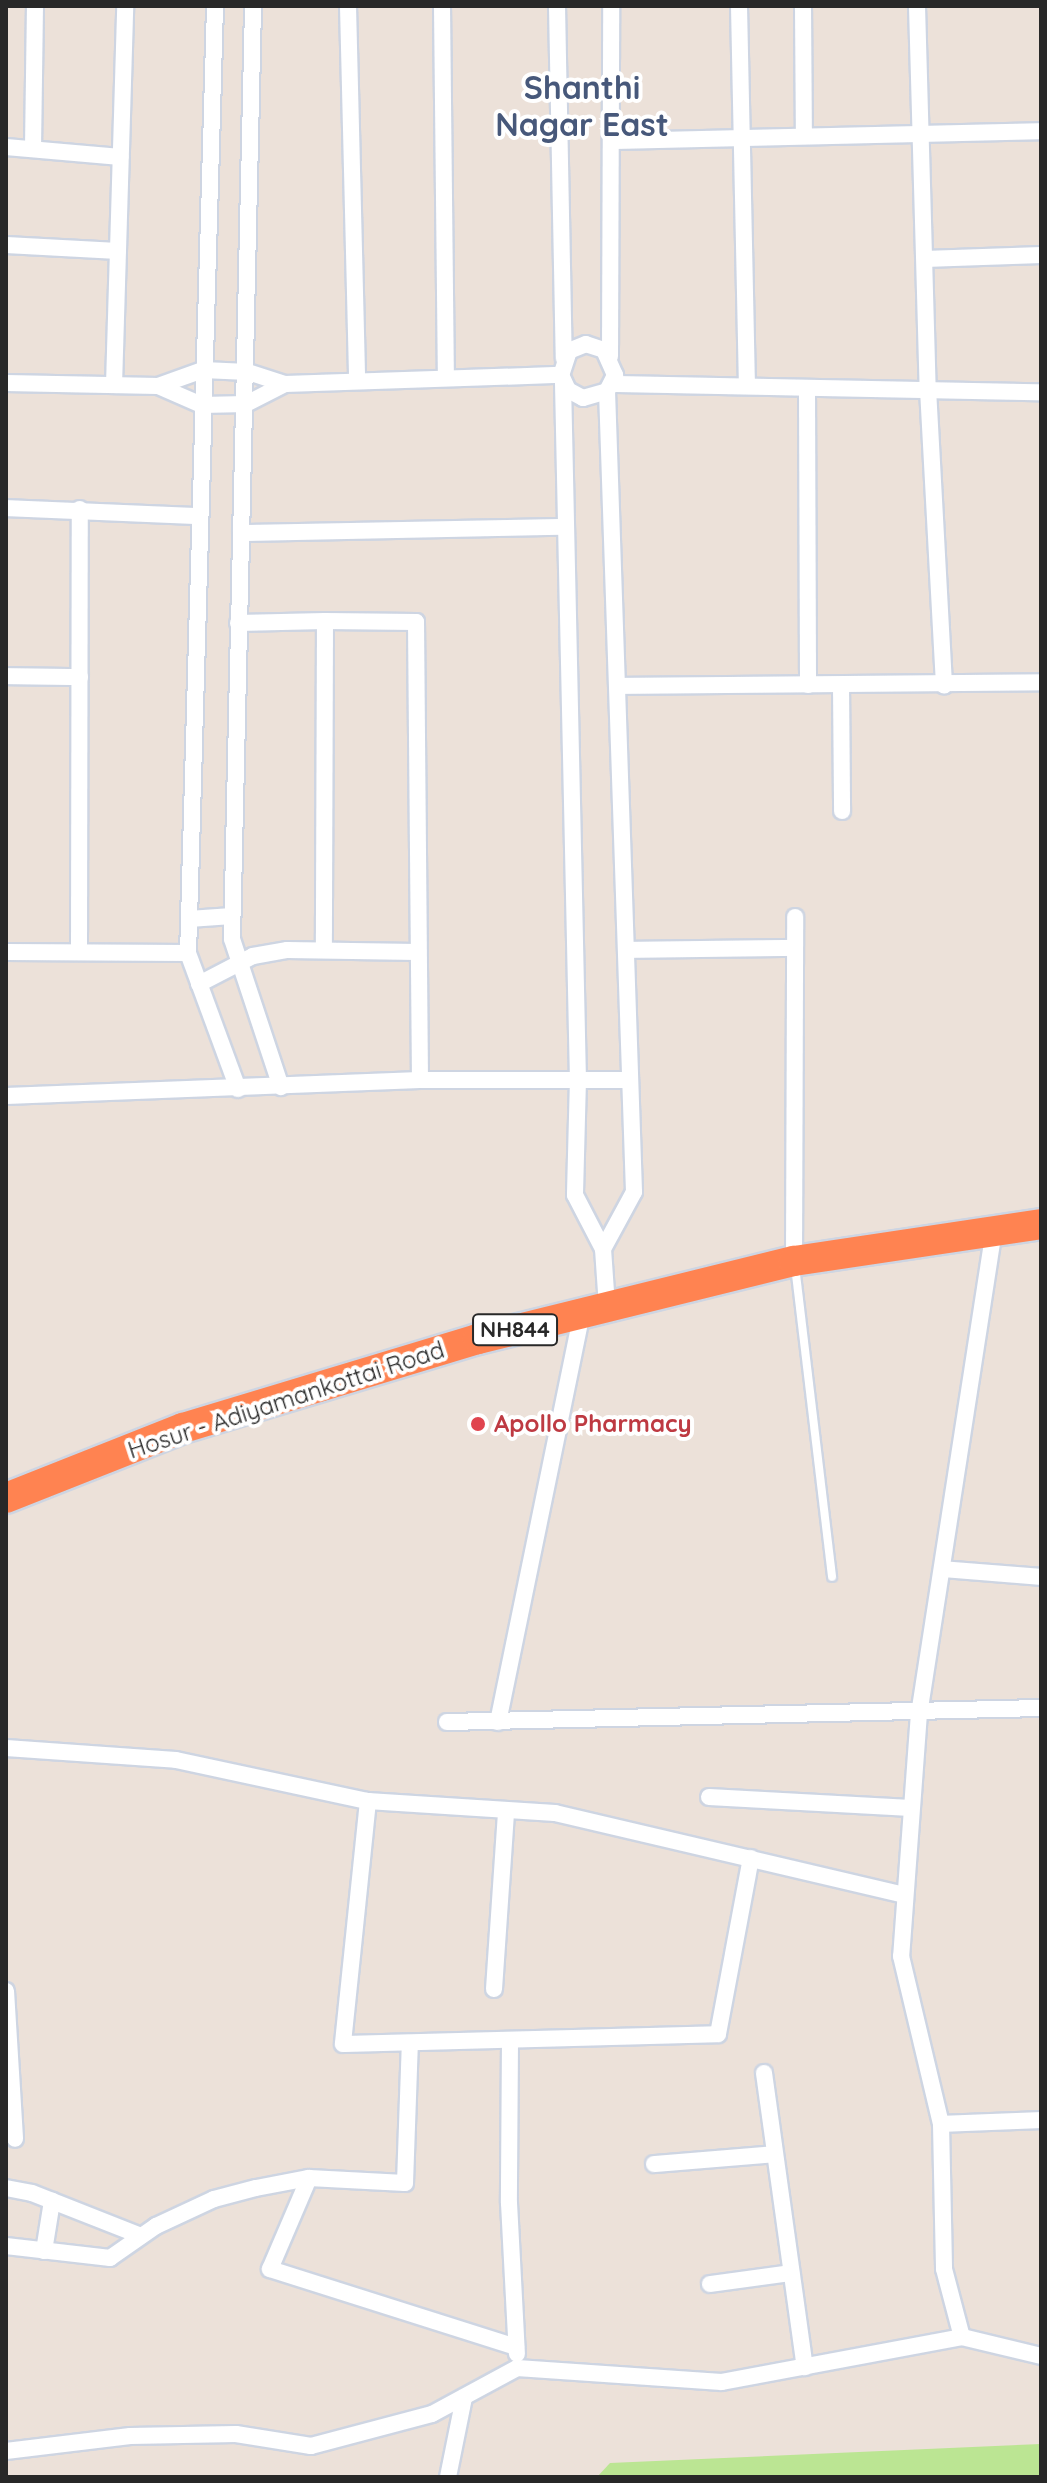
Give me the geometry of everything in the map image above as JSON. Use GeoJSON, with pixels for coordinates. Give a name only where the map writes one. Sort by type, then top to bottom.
{"type":"FeatureCollection","features":[{"type":"Feature","properties":{"kind":"highway","name":"Hosur - Adiyamankottai Road"},"geometry":{"type":"LineString","coordinates":[[6,1498],[183,1428],[595,1309],[794,1261],[1041,1224]]}},
{"type":"Feature","properties":{"kind":"street"},"geometry":{"type":"LineString","coordinates":[[33,148],[35,6]]}},
{"type":"Feature","properties":{"kind":"street"},"geometry":{"type":"LineString","coordinates":[[114,385],[125,6]]}},
{"type":"Feature","properties":{"kind":"street"},"geometry":{"type":"LineString","coordinates":[[215,6],[188,953],[238,1089]]}},
{"type":"Feature","properties":{"kind":"street"},"geometry":{"type":"LineString","coordinates":[[253,6],[248,372],[238,623],[232,916],[237,964],[281,1087]]}},
{"type":"Feature","properties":{"kind":"street"},"geometry":{"type":"LineString","coordinates":[[348,6],[357,381]]}},
{"type":"Feature","properties":{"kind":"street"},"geometry":{"type":"LineString","coordinates":[[442,6],[446,375]]}},
{"type":"Feature","properties":{"kind":"street"},"geometry":{"type":"LineString","coordinates":[[557,6],[578,1079],[575,1195],[603,1249]]}},
{"type":"Feature","properties":{"kind":"street"},"geometry":{"type":"LineString","coordinates":[[498,1722],[595,1309],[603,1249],[634,1192],[609,387],[611,6]]}},
{"type":"Feature","properties":{"kind":"street"},"geometry":{"type":"LineString","coordinates":[[739,6],[747,386]]}},
{"type":"Feature","properties":{"kind":"street"},"geometry":{"type":"LineString","coordinates":[[803,6],[804,134]]}},
{"type":"Feature","properties":{"kind":"street"},"geometry":{"type":"LineString","coordinates":[[917,6],[928,389],[944,686]]}},
{"type":"Feature","properties":{"kind":"street"},"geometry":{"type":"LineString","coordinates":[[612,141],[804,134],[1041,131]]}},
{"type":"Feature","properties":{"kind":"street"},"geometry":{"type":"LineString","coordinates":[[6,147],[121,157]]}},
{"type":"Feature","properties":{"kind":"street"},"geometry":{"type":"LineString","coordinates":[[6,245],[118,251]]}},
{"type":"Feature","properties":{"kind":"street"},"geometry":{"type":"LineString","coordinates":[[925,259],[1041,255]]}},
{"type":"Feature","properties":{"kind":"street"},"geometry":{"type":"LineString","coordinates":[[6,383],[158,386],[203,370],[248,372],[285,384],[563,372],[586,344],[610,356]]}},
{"type":"Feature","properties":{"kind":"street"},"geometry":{"type":"LineString","coordinates":[[563,372],[583,398],[609,387],[747,386],[1041,392]]}},
{"type":"Feature","properties":{"kind":"street"},"geometry":{"type":"LineString","coordinates":[[158,386],[202,405],[246,404],[285,384]]}},
{"type":"Feature","properties":{"kind":"street"},"geometry":{"type":"LineString","coordinates":[[807,389],[808,685]]}},
{"type":"Feature","properties":{"kind":"street"},"geometry":{"type":"LineString","coordinates":[[6,508],[199,516]]}},
{"type":"Feature","properties":{"kind":"street"},"geometry":{"type":"LineString","coordinates":[[79,950],[80,509]]}},
{"type":"Feature","properties":{"kind":"street"},"geometry":{"type":"LineString","coordinates":[[241,533],[565,527]]}},
{"type":"Feature","properties":{"kind":"street"},"geometry":{"type":"LineString","coordinates":[[324,949],[325,621]]}},
{"type":"Feature","properties":{"kind":"street"},"geometry":{"type":"LineString","coordinates":[[238,623],[416,622],[420,1080]]}},
{"type":"Feature","properties":{"kind":"street"},"geometry":{"type":"LineString","coordinates":[[6,676],[80,677]]}},
{"type":"Feature","properties":{"kind":"street"},"geometry":{"type":"LineString","coordinates":[[618,686],[944,686],[1041,682]]}},
{"type":"Feature","properties":{"kind":"street"},"geometry":{"type":"LineString","coordinates":[[841,686],[842,811]]}},
{"type":"Feature","properties":{"kind":"street"},"geometry":{"type":"LineString","coordinates":[[189,919],[232,916]]}},
{"type":"Feature","properties":{"kind":"street"},"geometry":{"type":"LineString","coordinates":[[794,1261],[795,917]]}},
{"type":"Feature","properties":{"kind":"street"},"geometry":{"type":"LineString","coordinates":[[627,950],[795,948]]}},
{"type":"Feature","properties":{"kind":"street"},"geometry":{"type":"LineString","coordinates":[[199,984],[253,956],[324,949],[417,952]]}},
{"type":"Feature","properties":{"kind":"street"},"geometry":{"type":"LineString","coordinates":[[6,952],[79,950],[188,953]]}},
{"type":"Feature","properties":{"kind":"street"},"geometry":{"type":"LineString","coordinates":[[6,1096],[420,1080],[630,1080]]}},
{"type":"Feature","properties":{"kind":"street"},"geometry":{"type":"LineString","coordinates":[[962,2337],[944,2269],[941,2124],[901,1956],[919,1713],[994,1230]]}},
{"type":"Feature","properties":{"kind":"street"},"geometry":{"type":"LineString","coordinates":[[942,1569],[1041,1577]]}},
{"type":"Feature","properties":{"kind":"street"},"geometry":{"type":"LineString","coordinates":[[447,1722],[1041,1708]]}},
{"type":"Feature","properties":{"kind":"street"},"geometry":{"type":"LineString","coordinates":[[6,1748],[176,1760],[368,1801],[555,1813],[905,1895]]}},
{"type":"Feature","properties":{"kind":"street"},"geometry":{"type":"LineString","coordinates":[[709,1797],[911,1808]]}},
{"type":"Feature","properties":{"kind":"street"},"geometry":{"type":"LineString","coordinates":[[368,1801],[343,2044],[718,2034],[751,1858]]}},
{"type":"Feature","properties":{"kind":"street"},"geometry":{"type":"LineString","coordinates":[[494,1989],[506,1811]]}},
{"type":"Feature","properties":{"kind":"street"},"geometry":{"type":"LineString","coordinates":[[6,1991],[15,2139]]}},
{"type":"Feature","properties":{"kind":"street"},"geometry":{"type":"LineString","coordinates":[[510,2040],[509,2203],[517,2368]]}},
{"type":"Feature","properties":{"kind":"street"},"geometry":{"type":"LineString","coordinates":[[6,2246],[110,2258],[141,2236],[214,2199],[309,2178],[405,2183],[410,2043]]}},
{"type":"Feature","properties":{"kind":"street"},"geometry":{"type":"LineString","coordinates":[[764,2073],[805,2367]]}},
{"type":"Feature","properties":{"kind":"street"},"geometry":{"type":"LineString","coordinates":[[941,2124],[1041,2120]]}},
{"type":"Feature","properties":{"kind":"street"},"geometry":{"type":"LineString","coordinates":[[654,2164],[775,2154]]}},
{"type":"Feature","properties":{"kind":"street"},"geometry":{"type":"LineString","coordinates":[[309,2178],[270,2269],[516,2347]]}},
{"type":"Feature","properties":{"kind":"street"},"geometry":{"type":"LineString","coordinates":[[6,2188],[52,2201],[141,2236]]}},
{"type":"Feature","properties":{"kind":"street"},"geometry":{"type":"LineString","coordinates":[[44,2251],[52,2201]]}},
{"type":"Feature","properties":{"kind":"street"},"geometry":{"type":"LineString","coordinates":[[710,2284],[791,2273]]}},
{"type":"Feature","properties":{"kind":"street"},"geometry":{"type":"LineString","coordinates":[[6,2451],[130,2436],[221,2434],[311,2446],[432,2414],[517,2368],[722,2382],[962,2337],[1041,2356]]}},
{"type":"Feature","properties":{"kind":"street"},"geometry":{"type":"LineString","coordinates":[[448,2477],[464,2398]]}},
{"type":"Feature","properties":{"kind":"lane"},"geometry":{"type":"LineString","coordinates":[[794,1261],[832,1577]]}},
{"type":"Feature","properties":{"kind":"green space"},"geometry":{"type":"Polygon","coordinates":[[[1041,2444],[1041,2477],[597,2477],[610,2463],[1041,2444]]]}},
{"type":"Feature","properties":{"kind":"place","name":"Apollo Pharmacy"},"geometry":{"type":"Point","coordinates":[478,1424]}},
{"type":"Feature","properties":{"kind":"district","name":"Shanthi Nagar East"},"geometry":{"type":"Point","coordinates":[582,106]}}]}
